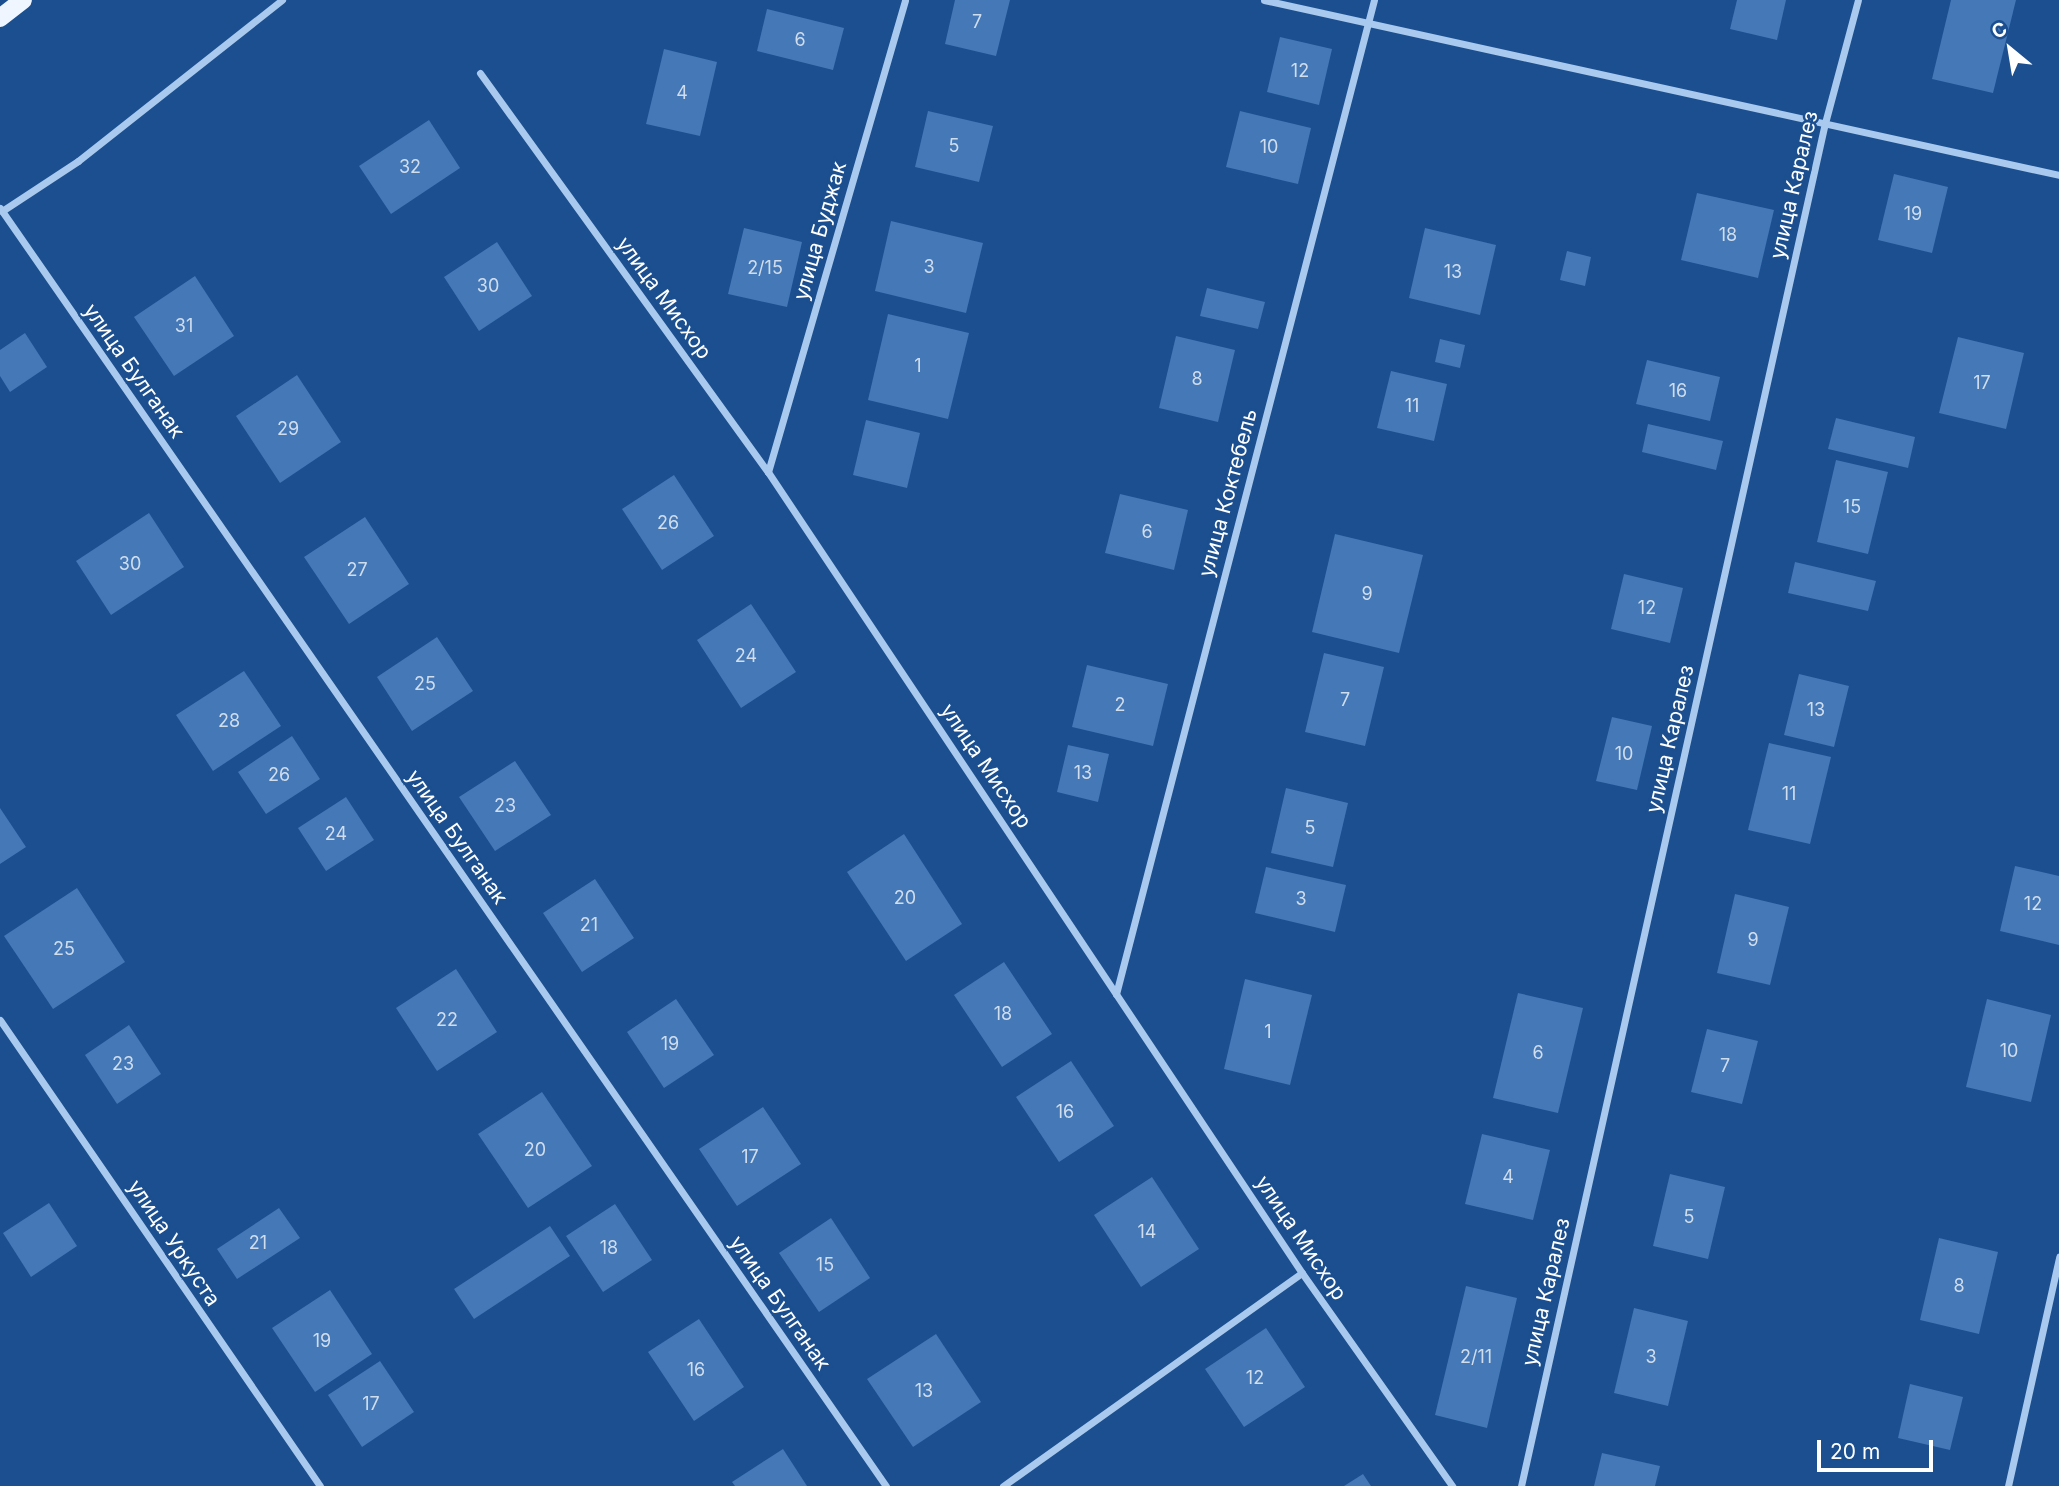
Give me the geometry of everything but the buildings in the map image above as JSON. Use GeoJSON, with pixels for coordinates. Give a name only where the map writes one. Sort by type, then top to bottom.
{"type":"FeatureCollection","features":[{"type":"Feature","properties":{"kind":"main road"},"geometry":{"type":"LineString","coordinates":[[0,18],[23,0]]}},
{"type":"Feature","properties":{"kind":"street"},"geometry":{"type":"LineString","coordinates":[[1,209],[78,161],[282,0]]}},
{"type":"Feature","properties":{"kind":"street","name":"улица Буджак"},"geometry":{"type":"LineString","coordinates":[[768,472],[905,0]]}},
{"type":"Feature","properties":{"kind":"street"},"geometry":{"type":"LineString","coordinates":[[1264,0],[1368,20],[2059,175]]}},
{"type":"Feature","properties":{"kind":"street","name":"улица Коктебель"},"geometry":{"type":"LineString","coordinates":[[1116,994],[1374,0]]}},
{"type":"Feature","properties":{"kind":"street","name":"улица Каралез"},"geometry":{"type":"LineString","coordinates":[[1521,1486],[1825,123],[1858,0]]}},
{"type":"Feature","properties":{"kind":"street","name":"улица Мисхор"},"geometry":{"type":"LineString","coordinates":[[480,73],[768,472],[1302,1273],[1451,1486]]}},
{"type":"Feature","properties":{"kind":"street","name":"улица Булганак"},"geometry":{"type":"LineString","coordinates":[[1,209],[886,1486]]}},
{"type":"Feature","properties":{"kind":"street","name":"улица Уркуста"},"geometry":{"type":"LineString","coordinates":[[0,1020],[320,1486]]}},
{"type":"Feature","properties":{"kind":"street"},"geometry":{"type":"LineString","coordinates":[[2008,1486],[2059,1257]]}},
{"type":"Feature","properties":{"kind":"street"},"geometry":{"type":"LineString","coordinates":[[1003,1486],[1302,1273]]}}]}
